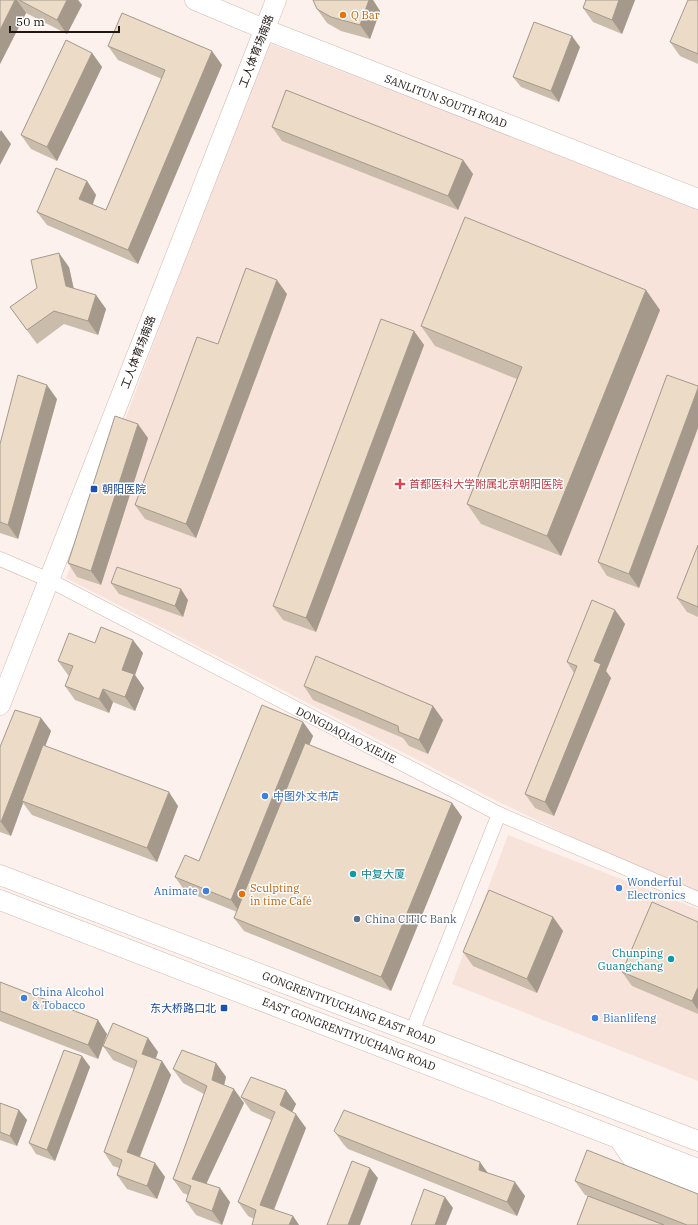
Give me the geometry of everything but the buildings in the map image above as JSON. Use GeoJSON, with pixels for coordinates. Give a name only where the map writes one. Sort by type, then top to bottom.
{"type":"FeatureCollection","features":[{"type":"Feature","properties":{"kind":"main road","name":"SANLITUN SOUTH ROAD"},"geometry":{"type":"LineString","coordinates":[[195,0],[264,29],[698,199]]}},
{"type":"Feature","properties":{"kind":"main road","name":"工人体育场南路"},"geometry":{"type":"LineString","coordinates":[[0,705],[276,0]]}},
{"type":"Feature","properties":{"kind":"main road","name":"GONGRENTIYUCHANG EAST ROAD"},"geometry":{"type":"LineString","coordinates":[[0,875],[698,1141]]}},
{"type":"Feature","properties":{"kind":"main road","name":"EAST GONGRENTIYUCHANG ROAD"},"geometry":{"type":"LineString","coordinates":[[0,900],[698,1169]]}},
{"type":"Feature","properties":{"kind":"main road"},"geometry":{"type":"LineString","coordinates":[[619,1138],[633,1159],[698,1186]]}},
{"type":"Feature","properties":{"kind":"street","name":"DONGDAQIAO XIEJIE"},"geometry":{"type":"LineString","coordinates":[[0,560],[49,580],[500,814],[698,899]]}},
{"type":"Feature","properties":{"kind":"street"},"geometry":{"type":"LineString","coordinates":[[412,1032],[500,814]]}},
{"type":"Feature","properties":{"kind":"shaded area","name":"首都医科大学附属北京朝阳医院"},"geometry":{"type":"Polygon","coordinates":[[[266,42],[698,209],[698,898],[495,800],[66,578],[266,42]]]}},
{"type":"Feature","properties":{"kind":"shaded area"},"geometry":{"type":"Polygon","coordinates":[[[508,835],[698,909],[698,1081],[452,984],[508,835]]]}},
{"type":"Feature","properties":{"kind":"place","name":"Q Bar"},"geometry":{"type":"Point","coordinates":[343,15]}},
{"type":"Feature","properties":{"kind":"place","name":"首都医科大学附属北京朝阳医院"},"geometry":{"type":"Point","coordinates":[400,484]}},
{"type":"Feature","properties":{"kind":"place","name":"朝阳医院"},"geometry":{"type":"Point","coordinates":[94,489]}},
{"type":"Feature","properties":{"kind":"place","name":"中图外文书店"},"geometry":{"type":"Point","coordinates":[265,796]}},
{"type":"Feature","properties":{"kind":"place","name":"中复大厦"},"geometry":{"type":"Point","coordinates":[353,874]}},
{"type":"Feature","properties":{"kind":"place","name":"Wonderful Electronics"},"geometry":{"type":"Point","coordinates":[619,888]}},
{"type":"Feature","properties":{"kind":"place","name":"Animate"},"geometry":{"type":"Point","coordinates":[206,891]}},
{"type":"Feature","properties":{"kind":"place","name":"Sculpting in time Café"},"geometry":{"type":"Point","coordinates":[242,894]}},
{"type":"Feature","properties":{"kind":"place","name":"China CITIC Bank"},"geometry":{"type":"Point","coordinates":[357,919]}},
{"type":"Feature","properties":{"kind":"place","name":"Chunping Guangchang"},"geometry":{"type":"Point","coordinates":[671,959]}},
{"type":"Feature","properties":{"kind":"place","name":"China Alcohol & Tobacco"},"geometry":{"type":"Point","coordinates":[24,998]}},
{"type":"Feature","properties":{"kind":"place","name":"东大桥路口北"},"geometry":{"type":"Point","coordinates":[224,1008]}},
{"type":"Feature","properties":{"kind":"place","name":"Bianlifeng"},"geometry":{"type":"Point","coordinates":[595,1018]}}]}
